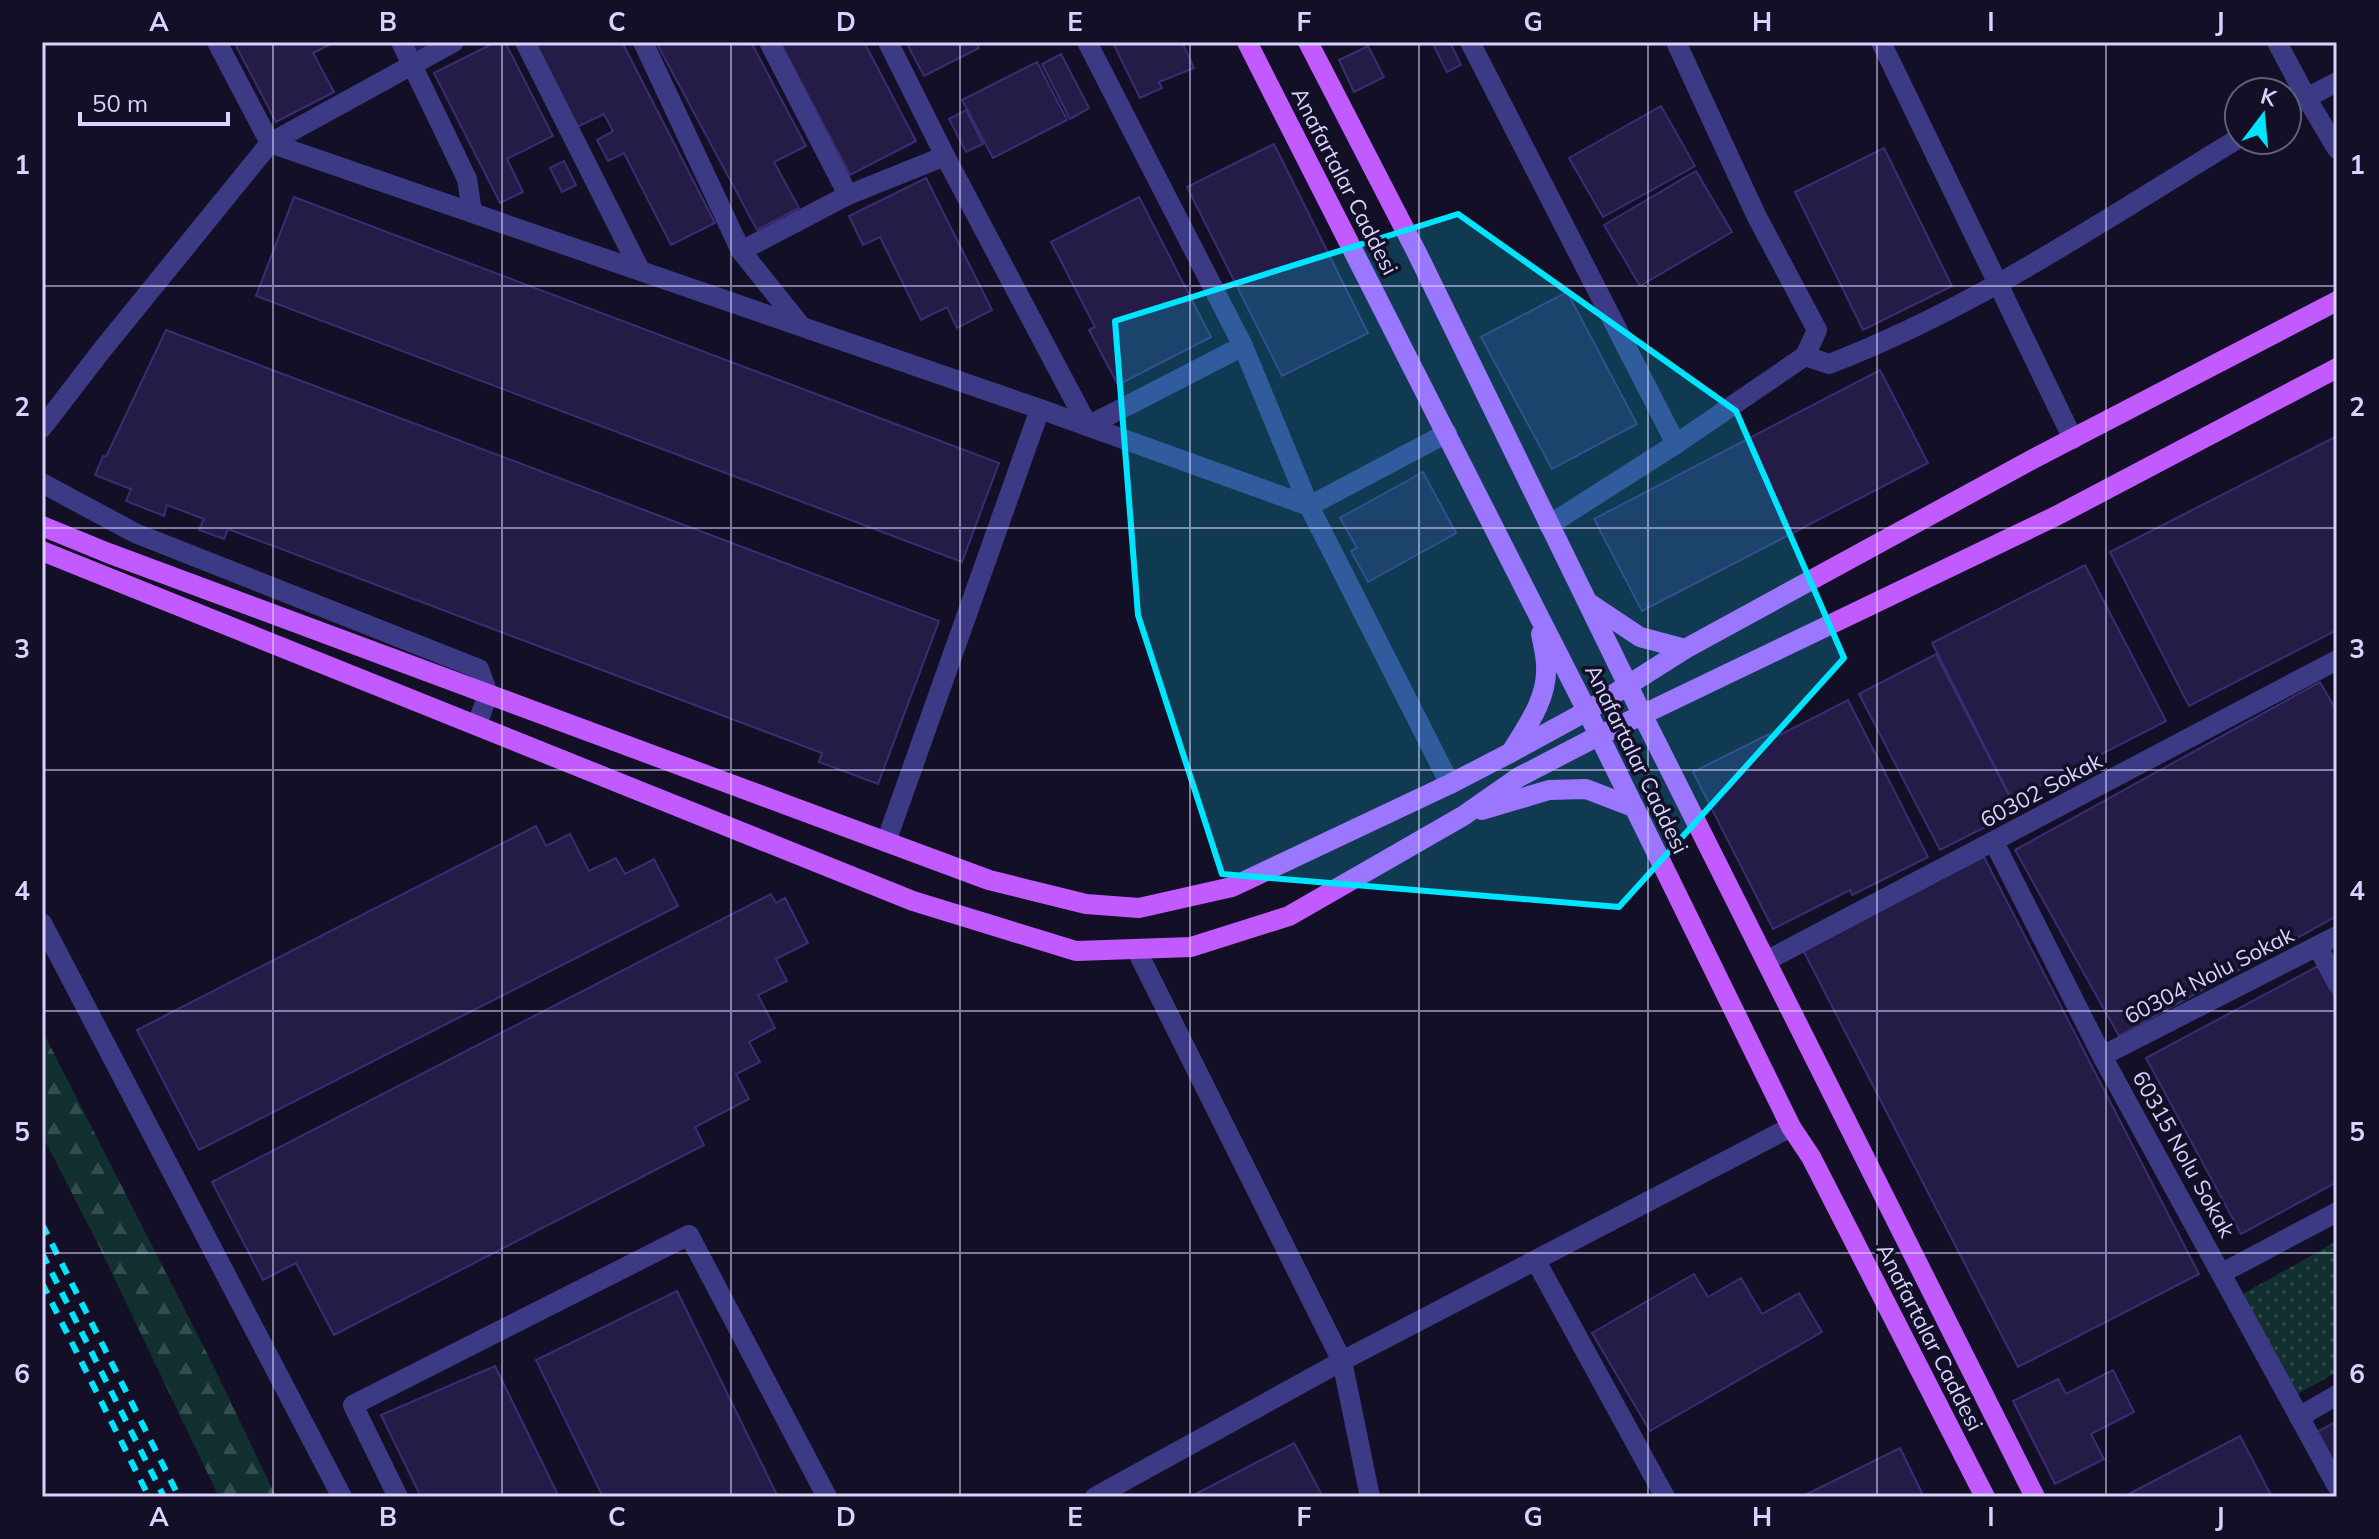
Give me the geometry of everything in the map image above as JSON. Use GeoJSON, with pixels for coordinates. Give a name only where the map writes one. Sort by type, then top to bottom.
{"type":"FeatureCollection","features":[{"type":"Feature","properties":{"kind":"main road","name":"Anafartalar Caddesi"},"geometry":{"type":"LineString","coordinates":[[1247,42],[1587,711],[1791,1127],[1811,1157],[1985,1497]]}},
{"type":"Feature","properties":{"kind":"main road","name":"Anafartalar Caddesi"},"geometry":{"type":"LineString","coordinates":[[1308,42],[1417,253],[1642,714],[2035,1497]]}},
{"type":"Feature","properties":{"kind":"main road"},"geometry":{"type":"LineString","coordinates":[[42,526],[989,880],[1086,904],[1139,908],[1232,887],[1450,784],[1587,711],[1685,649],[2073,439],[2337,301]]}},
{"type":"Feature","properties":{"kind":"main road"},"geometry":{"type":"LineString","coordinates":[[42,551],[913,901],[1076,951],[1191,947],[1289,916],[1463,816],[1519,777],[1642,714],[2056,516],[2337,368]]}},
{"type":"Feature","properties":{"kind":"main road"},"geometry":{"type":"LineString","coordinates":[[1586,600],[1640,637],[1685,649]]}},
{"type":"Feature","properties":{"kind":"main road"},"geometry":{"type":"LineString","coordinates":[[1510,753],[1541,698],[1547,669],[1538,614]]}},
{"type":"Feature","properties":{"kind":"main road"},"geometry":{"type":"LineString","coordinates":[[1463,816],[1549,790],[1586,789],[1633,807]]}},
{"type":"Feature","properties":{"kind":"street"},"geometry":{"type":"LineString","coordinates":[[217,42],[270,143],[1040,409],[1309,506],[1447,433]]}},
{"type":"Feature","properties":{"kind":"street"},"geometry":{"type":"LineString","coordinates":[[401,42],[467,179],[472,212]]}},
{"type":"Feature","properties":{"kind":"street"},"geometry":{"type":"LineString","coordinates":[[42,428],[270,143],[454,42]]}},
{"type":"Feature","properties":{"kind":"street"},"geometry":{"type":"LineString","coordinates":[[525,42],[640,270]]}},
{"type":"Feature","properties":{"kind":"street"},"geometry":{"type":"LineString","coordinates":[[643,42],[741,251],[802,327]]}},
{"type":"Feature","properties":{"kind":"street"},"geometry":{"type":"LineString","coordinates":[[769,42],[848,195]]}},
{"type":"Feature","properties":{"kind":"street"},"geometry":{"type":"LineString","coordinates":[[888,42],[1088,426]]}},
{"type":"Feature","properties":{"kind":"street"},"geometry":{"type":"LineString","coordinates":[[1087,42],[1243,346],[1309,506],[1450,784]]}},
{"type":"Feature","properties":{"kind":"street"},"geometry":{"type":"LineString","coordinates":[[1470,42],[1676,444]]}},
{"type":"Feature","properties":{"kind":"street"},"geometry":{"type":"LineString","coordinates":[[1549,525],[1805,356],[1817,330],[1756,215],[1676,42]]}},
{"type":"Feature","properties":{"kind":"street"},"geometry":{"type":"LineString","coordinates":[[1881,42],[2073,439]]}},
{"type":"Feature","properties":{"kind":"street"},"geometry":{"type":"LineString","coordinates":[[2277,42],[2337,149]]}},
{"type":"Feature","properties":{"kind":"street"},"geometry":{"type":"LineString","coordinates":[[2303,99],[2337,82]]}},
{"type":"Feature","properties":{"kind":"street"},"geometry":{"type":"LineString","coordinates":[[1805,356],[1829,364],[1873,347],[1999,285],[2223,148]]}},
{"type":"Feature","properties":{"kind":"street"},"geometry":{"type":"LineString","coordinates":[[741,251],[848,195],[945,156]]}},
{"type":"Feature","properties":{"kind":"street"},"geometry":{"type":"LineString","coordinates":[[1088,426],[1243,346]]}},
{"type":"Feature","properties":{"kind":"street"},"geometry":{"type":"LineString","coordinates":[[886,842],[1040,409]]}},
{"type":"Feature","properties":{"kind":"street"},"geometry":{"type":"LineString","coordinates":[[42,483],[135,533],[479,669],[488,694],[477,725]]}},
{"type":"Feature","properties":{"kind":"street","name":"60302 Sokak"},"geometry":{"type":"LineString","coordinates":[[1766,961],[2336,664]]}},
{"type":"Feature","properties":{"kind":"street","name":"60315 Nolu Sokak"},"geometry":{"type":"LineString","coordinates":[[1994,842],[2102,1056],[2337,1486]]}},
{"type":"Feature","properties":{"kind":"street"},"geometry":{"type":"LineString","coordinates":[[42,923],[342,1497]]}},
{"type":"Feature","properties":{"kind":"street","name":"60304 Nolu Sokak"},"geometry":{"type":"LineString","coordinates":[[2102,1056],[2337,936]]}},
{"type":"Feature","properties":{"kind":"street"},"geometry":{"type":"LineString","coordinates":[[2318,947],[2337,983]]}},
{"type":"Feature","properties":{"kind":"street"},"geometry":{"type":"LineString","coordinates":[[1136,949],[1342,1361],[1370,1497]]}},
{"type":"Feature","properties":{"kind":"street"},"geometry":{"type":"LineString","coordinates":[[1095,1497],[1342,1361],[1791,1127]]}},
{"type":"Feature","properties":{"kind":"street"},"geometry":{"type":"LineString","coordinates":[[2222,1273],[2337,1212]]}},
{"type":"Feature","properties":{"kind":"street"},"geometry":{"type":"LineString","coordinates":[[398,1497],[353,1405],[689,1235],[827,1497]]}},
{"type":"Feature","properties":{"kind":"street"},"geometry":{"type":"LineString","coordinates":[[1536,1261],[1665,1497]]}},
{"type":"Feature","properties":{"kind":"street"},"geometry":{"type":"LineString","coordinates":[[2299,1417],[2337,1395]]}},
{"type":"Feature","properties":{"kind":"highlighted area"},"geometry":{"type":"Polygon","coordinates":[[[1458,214],[1736,411],[1844,658],[1619,907],[1222,874],[1138,615],[1115,321],[1458,214]]]}},
{"type":"Feature","properties":{"kind":"green space"},"geometry":{"type":"Polygon","coordinates":[[[42,1030],[213,1365],[276,1497],[219,1497],[98,1244],[42,1135],[42,1030]]]}},
{"type":"Feature","properties":{"kind":"green space"},"geometry":{"type":"Polygon","coordinates":[[[2337,1241],[2337,1372],[2298,1394],[2241,1295],[2337,1241]]]}},
{"type":"Feature","properties":{"kind":"building"},"geometry":{"type":"Polygon","coordinates":[[[234,42],[335,42],[313,53],[334,92],[276,122],[234,42]]]}},
{"type":"Feature","properties":{"kind":"building"},"geometry":{"type":"Polygon","coordinates":[[[411,42],[443,42],[418,55],[411,42]]]}},
{"type":"Feature","properties":{"kind":"building"},"geometry":{"type":"Polygon","coordinates":[[[496,42],[505,42],[553,136],[507,159],[523,192],[500,203],[434,73],[496,42]]]}},
{"type":"Feature","properties":{"kind":"building"},"geometry":{"type":"Polygon","coordinates":[[[534,42],[622,42],[715,223],[671,245],[624,153],[608,161],[597,140],[613,131],[604,114],[577,127],[534,42]]]}},
{"type":"Feature","properties":{"kind":"building"},"geometry":{"type":"Polygon","coordinates":[[[656,42],[751,42],[806,146],[774,162],[799,208],[757,230],[656,42]]]}},
{"type":"Feature","properties":{"kind":"building"},"geometry":{"type":"Polygon","coordinates":[[[780,42],[864,42],[916,141],[850,175],[780,42]]]}},
{"type":"Feature","properties":{"kind":"building"},"geometry":{"type":"Polygon","coordinates":[[[906,42],[975,42],[979,48],[924,76],[906,42]]]}},
{"type":"Feature","properties":{"kind":"building"},"geometry":{"type":"Polygon","coordinates":[[[1182,42],[1194,68],[1159,82],[1162,88],[1140,98],[1113,43],[1182,42]]]}},
{"type":"Feature","properties":{"kind":"building"},"geometry":{"type":"Polygon","coordinates":[[[1432,42],[1450,42],[1461,65],[1447,72],[1432,42]]]}},
{"type":"Feature","properties":{"kind":"building"},"geometry":{"type":"Polygon","coordinates":[[[1368,46],[1384,77],[1354,92],[1339,60],[1368,46]]]}},
{"type":"Feature","properties":{"kind":"building"},"geometry":{"type":"Polygon","coordinates":[[[1061,54],[1089,108],[1070,119],[1042,64],[1061,54]]]}},
{"type":"Feature","properties":{"kind":"building"},"geometry":{"type":"Polygon","coordinates":[[[1037,62],[1067,120],[993,158],[962,100],[1037,62]]]}},
{"type":"Feature","properties":{"kind":"building"},"geometry":{"type":"Polygon","coordinates":[[[1661,106],[1695,166],[1603,217],[1569,158],[1661,106]]]}},
{"type":"Feature","properties":{"kind":"building"},"geometry":{"type":"Polygon","coordinates":[[[966,110],[983,144],[966,152],[949,119],[966,110]]]}},
{"type":"Feature","properties":{"kind":"building"},"geometry":{"type":"Polygon","coordinates":[[[1274,144],[1368,333],[1282,376],[1187,187],[1274,144]]]}},
{"type":"Feature","properties":{"kind":"building"},"geometry":{"type":"Polygon","coordinates":[[[1884,148],[1952,286],[1863,330],[1795,192],[1884,148]]]}},
{"type":"Feature","properties":{"kind":"building"},"geometry":{"type":"Polygon","coordinates":[[[564,161],[576,185],[562,192],[550,168],[564,161]]]}},
{"type":"Feature","properties":{"kind":"building"},"geometry":{"type":"Polygon","coordinates":[[[1696,171],[1732,232],[1640,286],[1604,225],[1696,171]]]}},
{"type":"Feature","properties":{"kind":"building"},"geometry":{"type":"Polygon","coordinates":[[[926,178],[992,310],[957,328],[947,307],[921,320],[880,237],[863,245],[849,216],[926,178]]]}},
{"type":"Feature","properties":{"kind":"building"},"geometry":{"type":"Polygon","coordinates":[[[294,197],[999,463],[962,562],[256,296],[294,197]]]}},
{"type":"Feature","properties":{"kind":"building"},"geometry":{"type":"Polygon","coordinates":[[[1139,197],[1211,337],[1118,385],[1089,330],[1095,327],[1051,242],[1139,197]]]}},
{"type":"Feature","properties":{"kind":"building"},"geometry":{"type":"Polygon","coordinates":[[[1567,292],[1637,424],[1552,469],[1481,337],[1567,292]]]}},
{"type":"Feature","properties":{"kind":"building"},"geometry":{"type":"Polygon","coordinates":[[[166,330],[939,621],[878,784],[819,762],[822,753],[228,529],[224,539],[199,530],[204,519],[167,505],[164,516],[126,501],[131,489],[95,475],[166,330]]]}},
{"type":"Feature","properties":{"kind":"building"},"geometry":{"type":"Polygon","coordinates":[[[1880,370],[1928,463],[1642,611],[1594,519],[1880,370]]]}},
{"type":"Feature","properties":{"kind":"building"},"geometry":{"type":"Polygon","coordinates":[[[2337,436],[2337,630],[2189,706],[2110,552],[2337,436]]]}},
{"type":"Feature","properties":{"kind":"building"},"geometry":{"type":"Polygon","coordinates":[[[1423,472],[1456,533],[1368,582],[1351,551],[1357,548],[1340,518],[1423,472]]]}},
{"type":"Feature","properties":{"kind":"building"},"geometry":{"type":"Polygon","coordinates":[[[2085,565],[2166,721],[2012,800],[1932,643],[2085,565]]]}},
{"type":"Feature","properties":{"kind":"building"},"geometry":{"type":"Polygon","coordinates":[[[1936,654],[2017,811],[1940,850],[1859,694],[1936,654]]]}},
{"type":"Feature","properties":{"kind":"building"},"geometry":{"type":"Polygon","coordinates":[[[2320,682],[2337,712],[2337,916],[2119,1036],[2015,850],[2320,682]]]}},
{"type":"Feature","properties":{"kind":"building"},"geometry":{"type":"Polygon","coordinates":[[[1848,700],[1928,857],[1852,895],[1850,890],[1773,929],[1693,772],[1769,734],[1772,739],[1848,700]]]}},
{"type":"Feature","properties":{"kind":"building"},"geometry":{"type":"Polygon","coordinates":[[[536,826],[546,846],[570,834],[589,871],[616,858],[625,874],[654,859],[678,906],[199,1150],[137,1030],[536,826]]]}},
{"type":"Feature","properties":{"kind":"building"},"geometry":{"type":"Polygon","coordinates":[[[1984,857],[2199,1274],[2018,1367],[1803,950],[1984,857]]]}},
{"type":"Feature","properties":{"kind":"building"},"geometry":{"type":"Polygon","coordinates":[[[771,894],[776,903],[785,898],[808,943],[776,959],[787,981],[758,995],[775,1028],[749,1042],[760,1062],[736,1074],[749,1099],[695,1127],[704,1145],[334,1335],[296,1263],[263,1280],[212,1182],[771,894]]]}},
{"type":"Feature","properties":{"kind":"building"},"geometry":{"type":"Polygon","coordinates":[[[2318,966],[2337,1001],[2337,1182],[2241,1234],[2146,1058],[2318,966]]]}},
{"type":"Feature","properties":{"kind":"building"},"geometry":{"type":"Polygon","coordinates":[[[1694,1274],[1708,1297],[1741,1278],[1762,1314],[1799,1293],[1822,1332],[1650,1431],[1592,1333],[1694,1274]]]}},
{"type":"Feature","properties":{"kind":"building"},"geometry":{"type":"Polygon","coordinates":[[[677,1291],[778,1497],[603,1497],[536,1360],[677,1291]]]}},
{"type":"Feature","properties":{"kind":"building"},"geometry":{"type":"Polygon","coordinates":[[[495,1366],[559,1497],[421,1497],[381,1415],[495,1366]]]}},
{"type":"Feature","properties":{"kind":"building"},"geometry":{"type":"Polygon","coordinates":[[[2113,1370],[2134,1412],[2091,1434],[2104,1459],[2055,1484],[2013,1401],[2058,1379],[2066,1394],[2113,1370]]]}},
{"type":"Feature","properties":{"kind":"building"},"geometry":{"type":"Polygon","coordinates":[[[2337,1421],[2337,1481],[2312,1435],[2337,1421]]]}},
{"type":"Feature","properties":{"kind":"building"},"geometry":{"type":"Polygon","coordinates":[[[2240,1436],[2272,1497],[2123,1497],[2240,1436]]]}},
{"type":"Feature","properties":{"kind":"building"},"geometry":{"type":"Polygon","coordinates":[[[1294,1443],[1323,1497],[1190,1497],[1294,1443]]]}},
{"type":"Feature","properties":{"kind":"building"},"geometry":{"type":"Polygon","coordinates":[[[1900,1448],[1924,1497],[1801,1497],[1900,1448]]]}},
{"type":"Feature","properties":{"kind":"railway"},"geometry":{"type":"LineString","coordinates":[[42,1224],[179,1497]]}},
{"type":"Feature","properties":{"kind":"railway"},"geometry":{"type":"LineString","coordinates":[[42,1253],[164,1497]]}},
{"type":"Feature","properties":{"kind":"railway"},"geometry":{"type":"LineString","coordinates":[[42,1283],[149,1497]]}}]}
